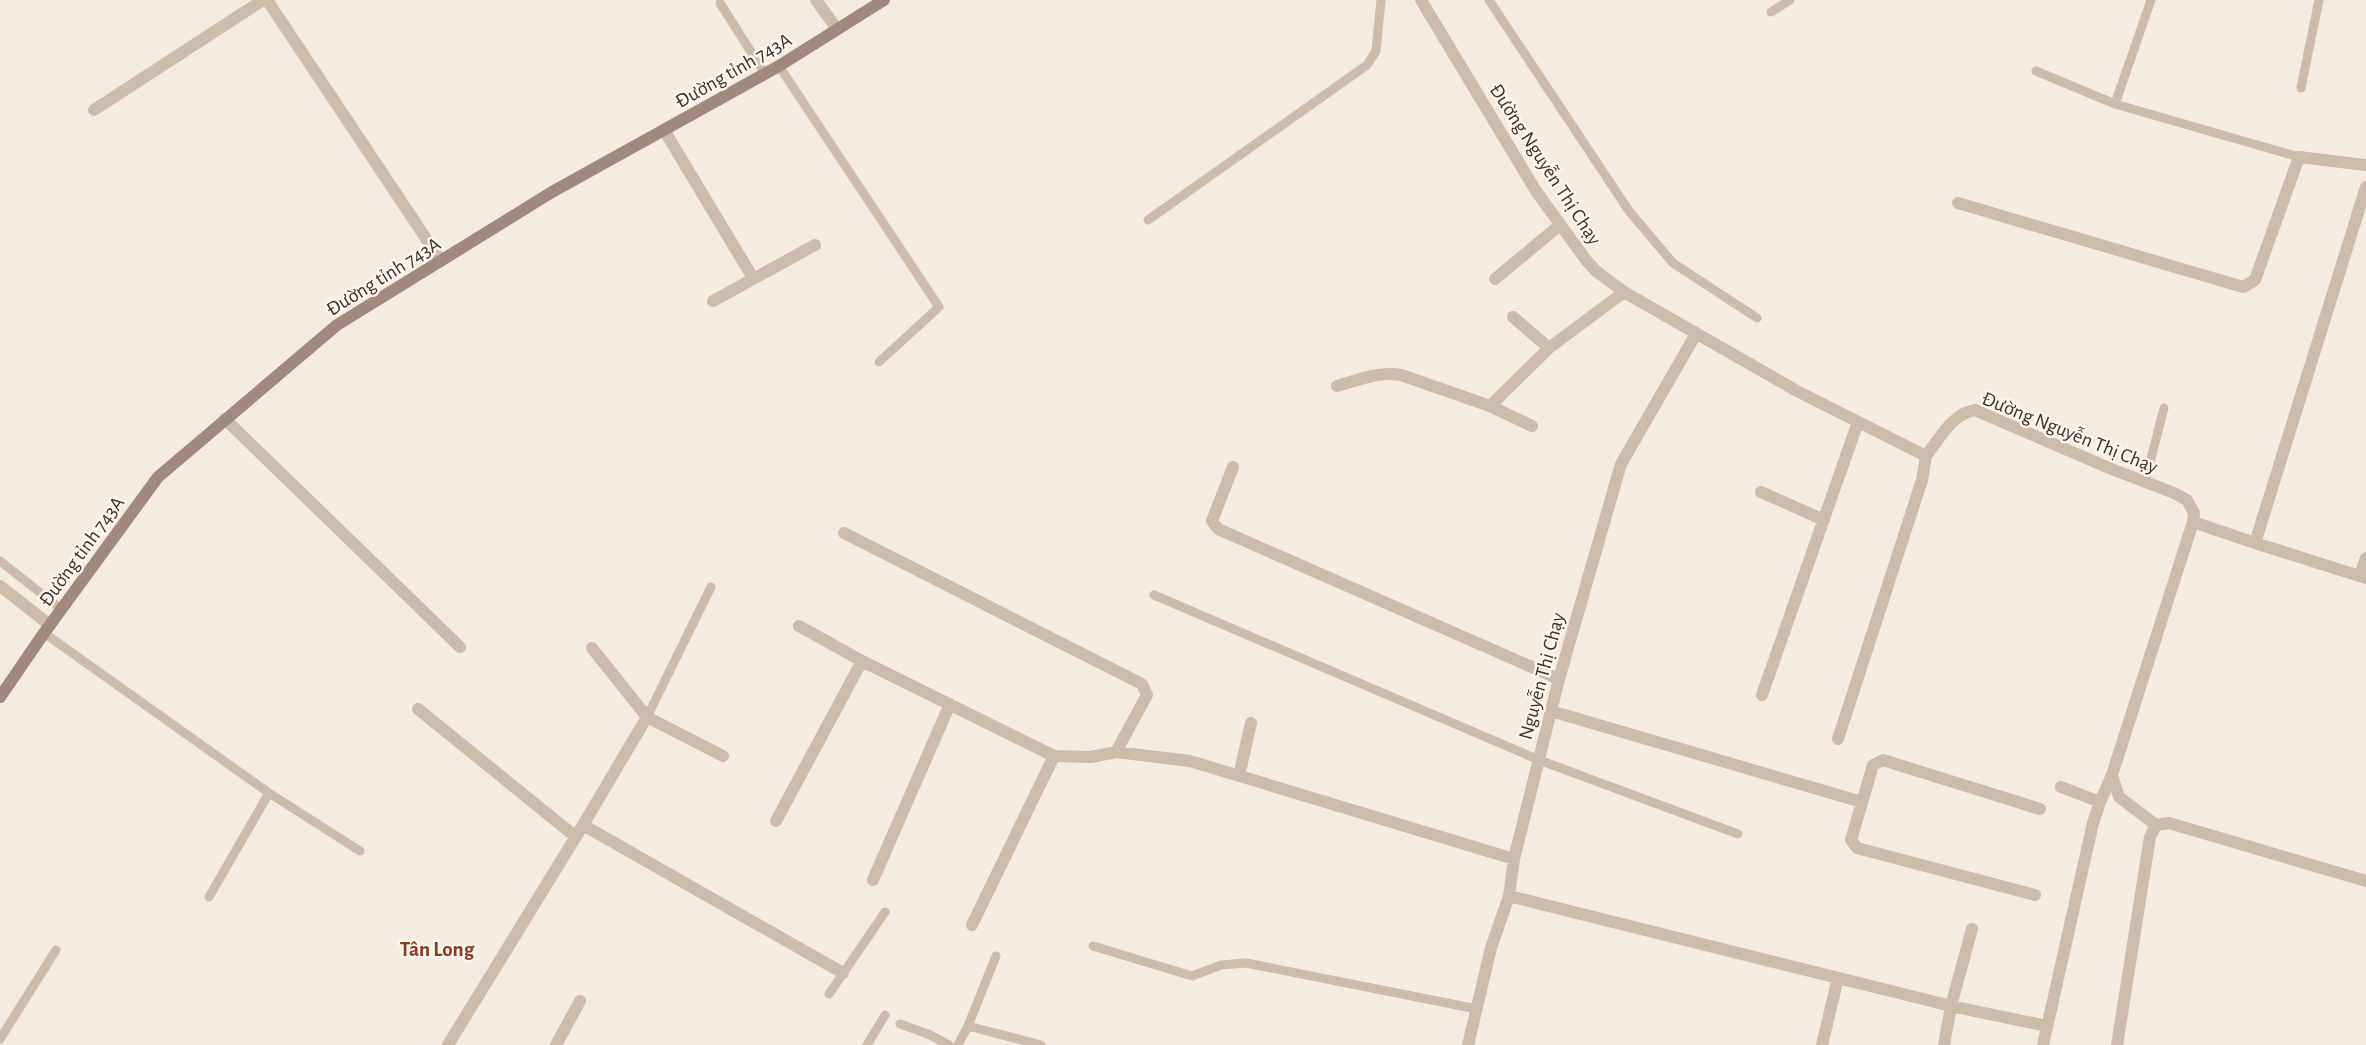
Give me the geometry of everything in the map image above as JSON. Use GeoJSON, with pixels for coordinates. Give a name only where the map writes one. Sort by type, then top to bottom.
{"type":"FeatureCollection","features":[{"type":"Feature","properties":{"kind":"main road","name":"Đường tỉnh 743A"},"geometry":{"type":"LineString","coordinates":[[0,697],[61,609],[158,477],[224,419],[338,325],[552,192],[779,66],[884,0]]}},
{"type":"Feature","properties":{"kind":"street"},"geometry":{"type":"LineString","coordinates":[[94,110],[262,0]]}},
{"type":"Feature","properties":{"kind":"street"},"geometry":{"type":"LineString","coordinates":[[268,0],[441,261]]}},
{"type":"Feature","properties":{"kind":"street"},"geometry":{"type":"LineString","coordinates":[[816,0],[837,29]]}},
{"type":"Feature","properties":{"kind":"street","name":"Đường Nguyễn Thị Chạy"},"geometry":{"type":"LineString","coordinates":[[1421,0],[1536,191],[1586,260],[1624,292],[1797,391],[1926,456],[1956,418],[1964,412],[1975,410],[2187,500],[2194,513],[2193,522]]}},
{"type":"Feature","properties":{"kind":"street"},"geometry":{"type":"LineString","coordinates":[[664,130],[753,278]]}},
{"type":"Feature","properties":{"kind":"street"},"geometry":{"type":"LineString","coordinates":[[1958,203],[2243,287],[2255,280],[2299,157],[2366,165]]}},
{"type":"Feature","properties":{"kind":"street"},"geometry":{"type":"LineString","coordinates":[[2255,543],[2366,187]]}},
{"type":"Feature","properties":{"kind":"street"},"geometry":{"type":"LineString","coordinates":[[1495,279],[1560,225]]}},
{"type":"Feature","properties":{"kind":"street"},"geometry":{"type":"LineString","coordinates":[[713,301],[815,245]]}},
{"type":"Feature","properties":{"kind":"street"},"geometry":{"type":"LineString","coordinates":[[1490,406],[1549,348],[1624,292]]}},
{"type":"Feature","properties":{"kind":"street"},"geometry":{"type":"LineString","coordinates":[[1513,317],[1549,348]]}},
{"type":"Feature","properties":{"kind":"street","name":"Nguyễn Thị Chạy"},"geometry":{"type":"LineString","coordinates":[[1468,1045],[1491,948],[1509,896],[1514,860],[1558,679],[1621,464],[1696,334]]}},
{"type":"Feature","properties":{"kind":"street"},"geometry":{"type":"LineString","coordinates":[[1337,386],[1381,373],[1401,375],[1490,406],[1532,426]]}},
{"type":"Feature","properties":{"kind":"street"},"geometry":{"type":"LineString","coordinates":[[224,419],[460,647]]}},
{"type":"Feature","properties":{"kind":"street"},"geometry":{"type":"LineString","coordinates":[[1762,695],[1858,422]]}},
{"type":"Feature","properties":{"kind":"street"},"geometry":{"type":"LineString","coordinates":[[1838,739],[1922,480],[1926,456]]}},
{"type":"Feature","properties":{"kind":"street"},"geometry":{"type":"LineString","coordinates":[[1233,467],[1212,521],[1218,529],[1558,679]]}},
{"type":"Feature","properties":{"kind":"street"},"geometry":{"type":"LineString","coordinates":[[1761,492],[1824,520]]}},
{"type":"Feature","properties":{"kind":"street"},"geometry":{"type":"LineString","coordinates":[[2043,1045],[2100,802],[2112,775],[2193,522],[2363,577],[2366,558]]}},
{"type":"Feature","properties":{"kind":"street"},"geometry":{"type":"LineString","coordinates":[[844,533],[1142,684],[1147,695],[1116,752]]}},
{"type":"Feature","properties":{"kind":"street"},"geometry":{"type":"LineString","coordinates":[[0,586],[47,629]]}},
{"type":"Feature","properties":{"kind":"street"},"geometry":{"type":"LineString","coordinates":[[799,626],[862,661],[1054,756],[1091,757],[1116,752],[1190,761],[1514,860]]}},
{"type":"Feature","properties":{"kind":"street"},"geometry":{"type":"LineString","coordinates":[[592,648],[647,717],[723,756]]}},
{"type":"Feature","properties":{"kind":"street"},"geometry":{"type":"LineString","coordinates":[[776,821],[862,661]]}},
{"type":"Feature","properties":{"kind":"street"},"geometry":{"type":"LineString","coordinates":[[873,880],[950,704]]}},
{"type":"Feature","properties":{"kind":"street"},"geometry":{"type":"LineString","coordinates":[[418,709],[576,837]]}},
{"type":"Feature","properties":{"kind":"street"},"geometry":{"type":"LineString","coordinates":[[1550,711],[1862,802]]}},
{"type":"Feature","properties":{"kind":"street"},"geometry":{"type":"LineString","coordinates":[[448,1045],[576,837],[647,717]]}},
{"type":"Feature","properties":{"kind":"street"},"geometry":{"type":"LineString","coordinates":[[1240,776],[1251,724]]}},
{"type":"Feature","properties":{"kind":"street"},"geometry":{"type":"LineString","coordinates":[[972,925],[1054,756]]}},
{"type":"Feature","properties":{"kind":"street"},"geometry":{"type":"LineString","coordinates":[[2035,895],[1857,848],[1851,840],[1873,765],[1883,760],[2040,809]]}},
{"type":"Feature","properties":{"kind":"street"},"geometry":{"type":"LineString","coordinates":[[2112,775],[2119,797],[2156,825],[2169,823],[2366,882]]}},
{"type":"Feature","properties":{"kind":"street"},"geometry":{"type":"LineString","coordinates":[[2061,787],[2100,802]]}},
{"type":"Feature","properties":{"kind":"street"},"geometry":{"type":"LineString","coordinates":[[583,825],[843,973]]}},
{"type":"Feature","properties":{"kind":"street"},"geometry":{"type":"LineString","coordinates":[[2117,1045],[2150,837],[2156,825]]}},
{"type":"Feature","properties":{"kind":"street"},"geometry":{"type":"LineString","coordinates":[[1509,896],[1951,1006],[2047,1026]]}},
{"type":"Feature","properties":{"kind":"street"},"geometry":{"type":"LineString","coordinates":[[1944,1045],[1951,1006],[1972,929]]}},
{"type":"Feature","properties":{"kind":"street"},"geometry":{"type":"LineString","coordinates":[[1822,1045],[1838,978]]}},
{"type":"Feature","properties":{"kind":"street"},"geometry":{"type":"LineString","coordinates":[[556,1045],[580,1001]]}},
{"type":"Feature","properties":{"kind":"lane"},"geometry":{"type":"LineString","coordinates":[[1148,220],[1367,65],[1376,51],[1381,0]]}},
{"type":"Feature","properties":{"kind":"lane"},"geometry":{"type":"LineString","coordinates":[[1489,0],[1629,211],[1673,263],[1757,318]]}},
{"type":"Feature","properties":{"kind":"lane"},"geometry":{"type":"LineString","coordinates":[[1771,12],[1790,0]]}},
{"type":"Feature","properties":{"kind":"lane"},"geometry":{"type":"LineString","coordinates":[[2115,104],[2151,0]]}},
{"type":"Feature","properties":{"kind":"lane"},"geometry":{"type":"LineString","coordinates":[[2301,88],[2319,0]]}},
{"type":"Feature","properties":{"kind":"lane"},"geometry":{"type":"LineString","coordinates":[[720,3],[765,74]]}},
{"type":"Feature","properties":{"kind":"lane"},"geometry":{"type":"LineString","coordinates":[[779,66],[939,307],[879,362]]}},
{"type":"Feature","properties":{"kind":"lane"},"geometry":{"type":"LineString","coordinates":[[2036,71],[2115,104],[2299,157]]}},
{"type":"Feature","properties":{"kind":"lane"},"geometry":{"type":"LineString","coordinates":[[2145,482],[2164,408]]}},
{"type":"Feature","properties":{"kind":"lane"},"geometry":{"type":"LineString","coordinates":[[0,561],[61,609]]}},
{"type":"Feature","properties":{"kind":"lane"},"geometry":{"type":"LineString","coordinates":[[647,717],[711,587]]}},
{"type":"Feature","properties":{"kind":"lane"},"geometry":{"type":"LineString","coordinates":[[1154,595],[1538,760],[1738,834]]}},
{"type":"Feature","properties":{"kind":"lane"},"geometry":{"type":"LineString","coordinates":[[47,629],[269,793],[360,851]]}},
{"type":"Feature","properties":{"kind":"lane"},"geometry":{"type":"LineString","coordinates":[[209,897],[269,793]]}},
{"type":"Feature","properties":{"kind":"lane"},"geometry":{"type":"LineString","coordinates":[[829,994],[885,912]]}},
{"type":"Feature","properties":{"kind":"lane"},"geometry":{"type":"LineString","coordinates":[[1093,946],[1192,976],[1221,965],[1246,963],[1477,1009]]}},
{"type":"Feature","properties":{"kind":"lane"},"geometry":{"type":"LineString","coordinates":[[0,1039],[56,950]]}},
{"type":"Feature","properties":{"kind":"lane"},"geometry":{"type":"LineString","coordinates":[[958,1045],[968,1026],[996,956]]}},
{"type":"Feature","properties":{"kind":"lane"},"geometry":{"type":"LineString","coordinates":[[867,1045],[885,1015]]}},
{"type":"Feature","properties":{"kind":"lane"},"geometry":{"type":"LineString","coordinates":[[900,1024],[928,1034],[949,1045]]}},
{"type":"Feature","properties":{"kind":"lane"},"geometry":{"type":"LineString","coordinates":[[968,1026],[1041,1045]]}},
{"type":"Feature","properties":{"kind":"district","name":"Tân Long"},"geometry":{"type":"Point","coordinates":[437,949]}}]}
